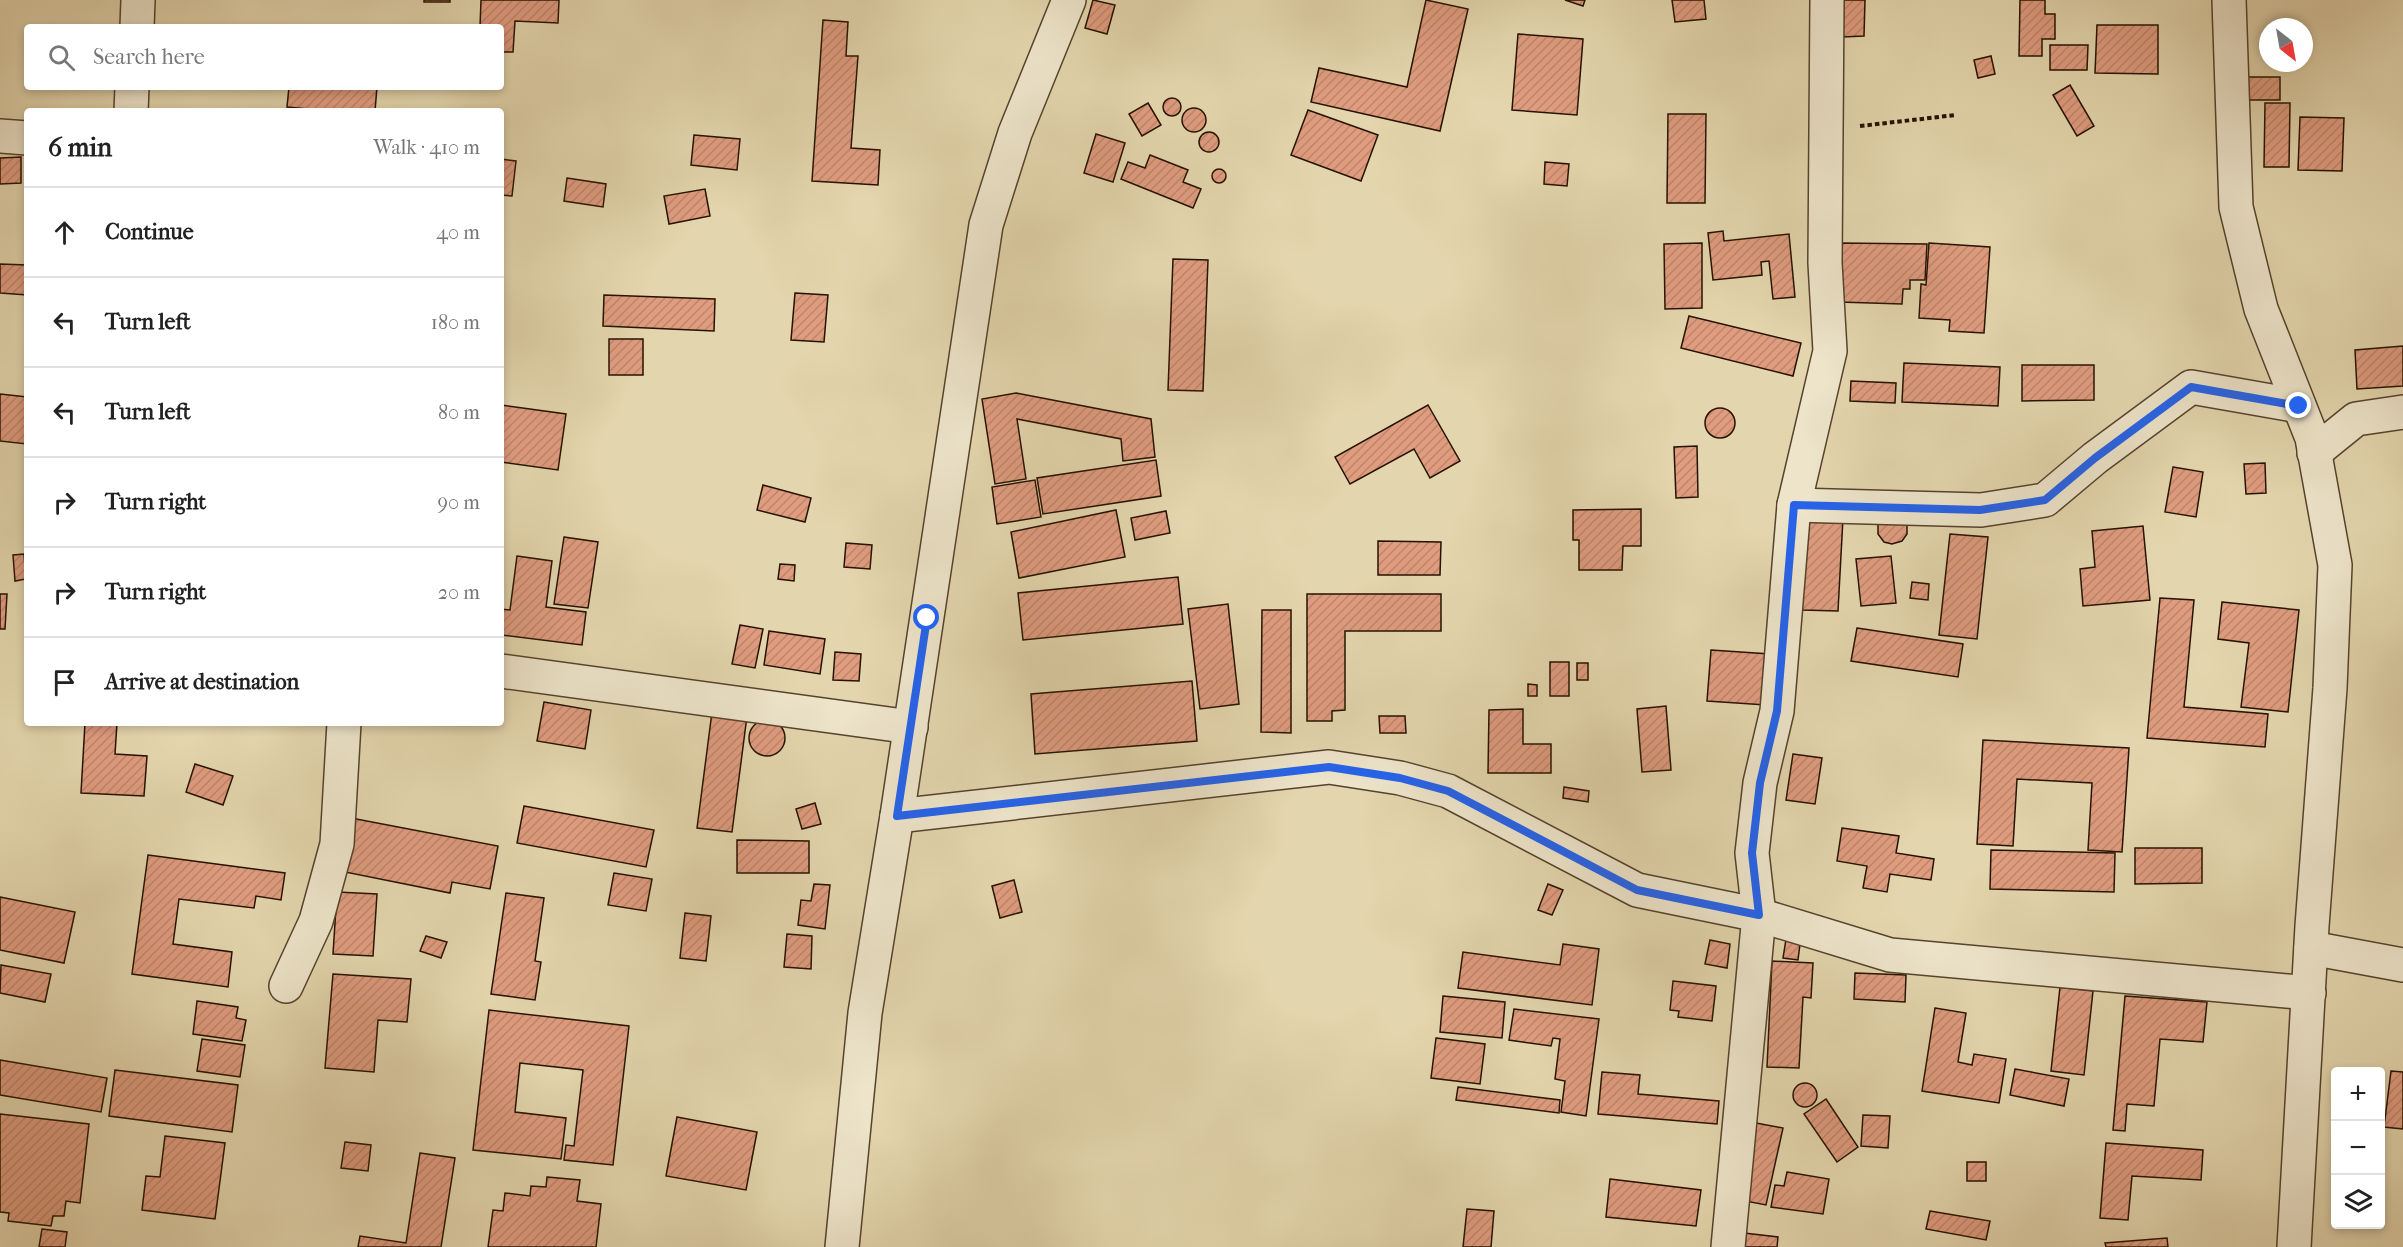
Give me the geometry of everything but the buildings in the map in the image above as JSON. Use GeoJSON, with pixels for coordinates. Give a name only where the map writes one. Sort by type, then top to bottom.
{"type":"FeatureCollection","features":[{"type":"Feature","properties":{"kind":"street"},"geometry":{"type":"LineString","coordinates":[[136,24],[138,0]]}},
{"type":"Feature","properties":{"kind":"street"},"geometry":{"type":"LineString","coordinates":[[842,1247],[865,1013],[911,727],[986,225],[1015,133],[1068,0]]}},
{"type":"Feature","properties":{"kind":"street"},"geometry":{"type":"LineString","coordinates":[[1728,1247],[1759,915],[1752,853],[1760,783],[1777,711],[1794,505],[1830,351],[1825,262],[1827,0]]}},
{"type":"Feature","properties":{"kind":"street"},"geometry":{"type":"LineString","coordinates":[[2229,0],[2236,207],[2261,309],[2312,438],[2335,565],[2330,688],[2311,948],[2294,1247]]}},
{"type":"Feature","properties":{"kind":"street"},"geometry":{"type":"LineString","coordinates":[[131,108],[132,90]]}},
{"type":"Feature","properties":{"kind":"street"},"geometry":{"type":"LineString","coordinates":[[0,135],[24,138]]}},
{"type":"Feature","properties":{"kind":"street"},"geometry":{"type":"LineString","coordinates":[[1794,505],[1980,510],[2045,500],[2095,458],[2191,387],[2299,406]]}},
{"type":"Feature","properties":{"kind":"street"},"geometry":{"type":"LineString","coordinates":[[2314,453],[2356,419],[2403,412]]}},
{"type":"Feature","properties":{"kind":"street"},"geometry":{"type":"LineString","coordinates":[[504,671],[911,727]]}},
{"type":"Feature","properties":{"kind":"street"},"geometry":{"type":"LineString","coordinates":[[286,986],[316,921],[337,844],[344,726]]}},
{"type":"Feature","properties":{"kind":"street"},"geometry":{"type":"LineString","coordinates":[[897,816],[1329,767],[1400,778],[1448,791],[1637,890],[1759,915],[1890,955],[2309,993]]}},
{"type":"Feature","properties":{"kind":"street"},"geometry":{"type":"LineString","coordinates":[[2311,948],[2403,965]]}},
{"type":"Feature","properties":{"kind":"path"},"geometry":{"type":"LineString","coordinates":[[1826,129],[1956,115]]}},
{"type":"Feature","properties":{"kind":"route"},"geometry":{"type":"LineString","coordinates":[[927,618],[897,816],[1329,767],[1400,778],[1448,791],[1576,856],[1637,890],[1759,915],[1752,853],[1760,783],[1777,711],[1794,505],[1980,510],[2045,500],[2095,458],[2191,387],[2299,406]]}}]}
